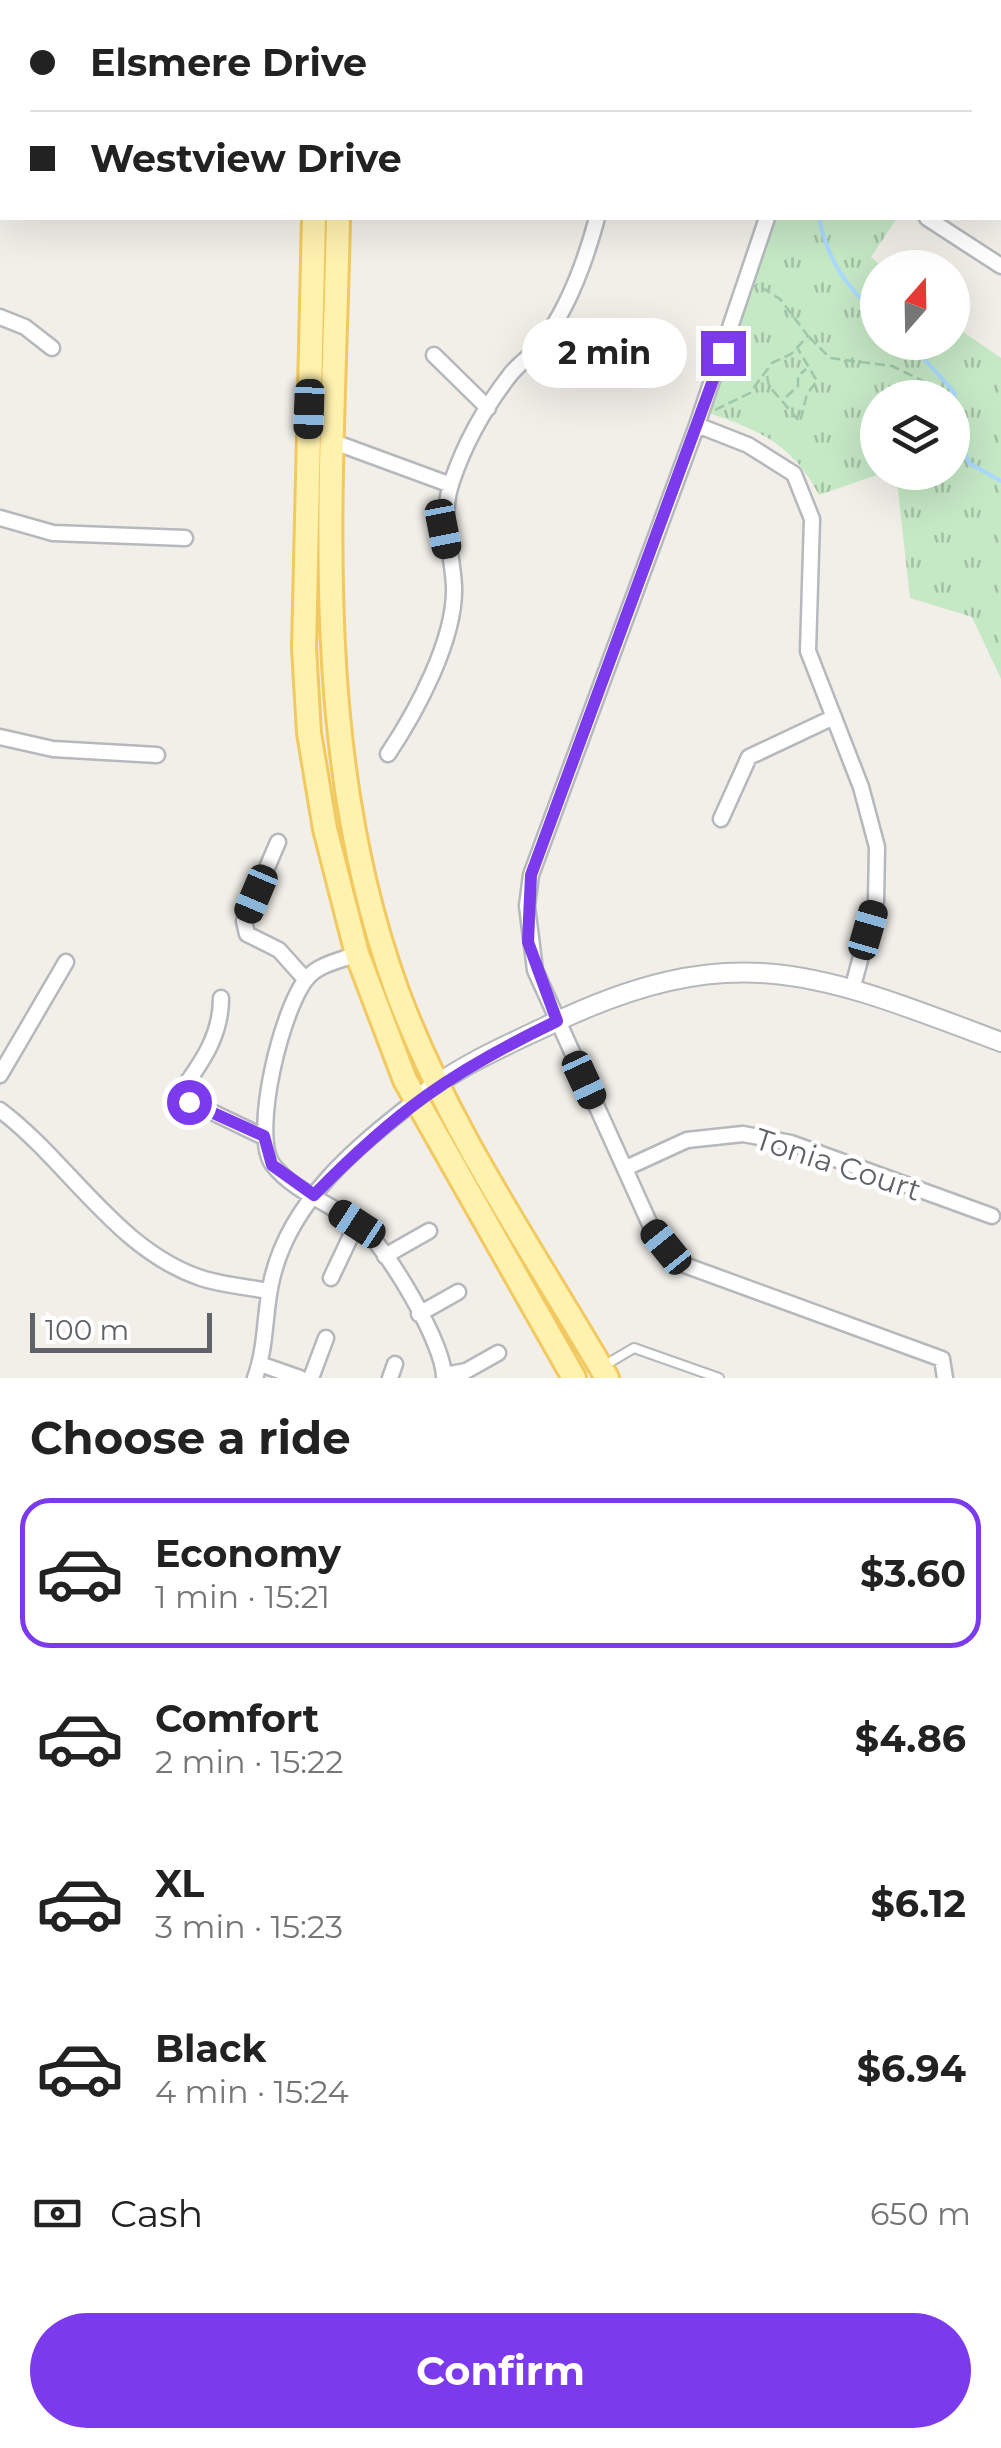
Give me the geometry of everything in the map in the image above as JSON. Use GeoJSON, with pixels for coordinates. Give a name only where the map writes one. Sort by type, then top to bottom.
{"type":"FeatureCollection","features":[{"type":"Feature","properties":{"kind":"main road"},"geometry":{"type":"LineString","coordinates":[[314,220],[304,648],[309,733],[325,828],[357,954],[415,1100],[574,1378]]}},
{"type":"Feature","properties":{"kind":"main road"},"geometry":{"type":"LineString","coordinates":[[338,220],[330,646],[343,776],[379,934],[398,991],[438,1083],[604,1373]]}},
{"type":"Feature","properties":{"kind":"street"},"geometry":{"type":"LineString","coordinates":[[388,754],[416,712],[450,618],[454,587],[443,529],[451,484],[488,408],[512,372],[541,344],[564,307],[596,220]]}},
{"type":"Feature","properties":{"kind":"street"},"geometry":{"type":"LineString","coordinates":[[766,220],[697,426],[531,875],[528,942],[557,1021],[653,1230],[679,1263],[942,1359],[945,1378]]}},
{"type":"Feature","properties":{"kind":"street"},"geometry":{"type":"LineString","coordinates":[[930,220],[1001,266]]}},
{"type":"Feature","properties":{"kind":"street"},"geometry":{"type":"LineString","coordinates":[[0,317],[25,327],[52,348]]}},
{"type":"Feature","properties":{"kind":"street"},"geometry":{"type":"LineString","coordinates":[[434,356],[488,408]]}},
{"type":"Feature","properties":{"kind":"street"},"geometry":{"type":"LineString","coordinates":[[697,426],[748,444],[794,474],[812,519],[808,651],[861,786],[878,846],[876,901],[853,986]]}},
{"type":"Feature","properties":{"kind":"street"},"geometry":{"type":"LineString","coordinates":[[334,442],[451,484]]}},
{"type":"Feature","properties":{"kind":"street"},"geometry":{"type":"LineString","coordinates":[[0,518],[53,533],[186,538]]}},
{"type":"Feature","properties":{"kind":"street"},"geometry":{"type":"LineString","coordinates":[[721,818],[749,757],[834,717]]}},
{"type":"Feature","properties":{"kind":"street"},"geometry":{"type":"LineString","coordinates":[[0,738],[53,749],[157,755]]}},
{"type":"Feature","properties":{"kind":"street"},"geometry":{"type":"LineString","coordinates":[[278,842],[244,921],[248,934],[280,950],[305,979]]}},
{"type":"Feature","properties":{"kind":"street"},"geometry":{"type":"LineString","coordinates":[[357,954],[305,979],[275,1062],[264,1136],[272,1165],[357,1224],[386,1256],[440,1355],[445,1377],[498,1353]]}},
{"type":"Feature","properties":{"kind":"street"},"geometry":{"type":"LineString","coordinates":[[0,1074],[66,962]]}},
{"type":"Feature","properties":{"kind":"street"},"geometry":{"type":"LineString","coordinates":[[300,1378],[257,1371],[269,1291],[288,1232],[314,1195],[341,1164],[438,1083],[557,1021],[622,993],[697,974],[775,972],[853,986],[1001,1042]]}},
{"type":"Feature","properties":{"kind":"street"},"geometry":{"type":"LineString","coordinates":[[221,998],[221,1018],[207,1054],[184,1088],[189,1102],[264,1136]]}},
{"type":"Feature","properties":{"kind":"street"},"geometry":{"type":"LineString","coordinates":[[0,1110],[129,1233],[168,1264],[202,1278],[269,1291]]}},
{"type":"Feature","properties":{"kind":"street","name":"Tonia Court"},"geometry":{"type":"LineString","coordinates":[[626,1168],[687,1140],[743,1134],[791,1143],[992,1216]]}},
{"type":"Feature","properties":{"kind":"street"},"geometry":{"type":"LineString","coordinates":[[331,1278],[357,1224]]}},
{"type":"Feature","properties":{"kind":"street"},"geometry":{"type":"LineString","coordinates":[[386,1256],[429,1231]]}},
{"type":"Feature","properties":{"kind":"street"},"geometry":{"type":"LineString","coordinates":[[419,1314],[458,1292]]}},
{"type":"Feature","properties":{"kind":"street"},"geometry":{"type":"LineString","coordinates":[[311,1378],[326,1338]]}},
{"type":"Feature","properties":{"kind":"lane"},"geometry":{"type":"LineString","coordinates":[[604,1373],[634,1348],[719,1378]]}},
{"type":"Feature","properties":{"kind":"path"},"geometry":{"type":"LineString","coordinates":[[748,281],[780,299],[830,358],[892,366],[923,380]]}},
{"type":"Feature","properties":{"kind":"path"},"geometry":{"type":"LineString","coordinates":[[710,413],[750,393],[779,357],[798,349],[808,336]]}},
{"type":"Feature","properties":{"kind":"path"},"geometry":{"type":"LineString","coordinates":[[766,374],[769,386],[800,422],[807,394],[816,381],[798,349]]}},
{"type":"Feature","properties":{"kind":"path"},"geometry":{"type":"LineString","coordinates":[[783,399],[798,386],[798,376],[807,368]]}},
{"type":"Feature","properties":{"kind":"green space"},"geometry":{"type":"Polygon","coordinates":[[[772,220],[896,220],[876,250],[860,250],[860,360],[970,360],[970,337],[1001,358],[1001,679],[972,617],[910,598],[898,490],[970,490],[970,380],[860,380],[860,481],[819,495],[798,464],[774,442],[709,413],[767,246],[772,220]]]}},
{"type":"Feature","properties":{"kind":"waterway"},"geometry":{"type":"LineString","coordinates":[[820,220],[839,271],[860,298]]}},
{"type":"Feature","properties":{"kind":"waterway"},"geometry":{"type":"LineString","coordinates":[[925,360],[954,392],[958,434],[969,463],[1001,481]]}},
{"type":"Feature","properties":{"kind":"route"},"geometry":{"type":"LineString","coordinates":[[189,1102],[264,1136],[272,1165],[314,1195],[341,1164],[438,1083],[557,1021],[535,970],[528,942],[526,906],[531,875],[723,353]]}}]}
